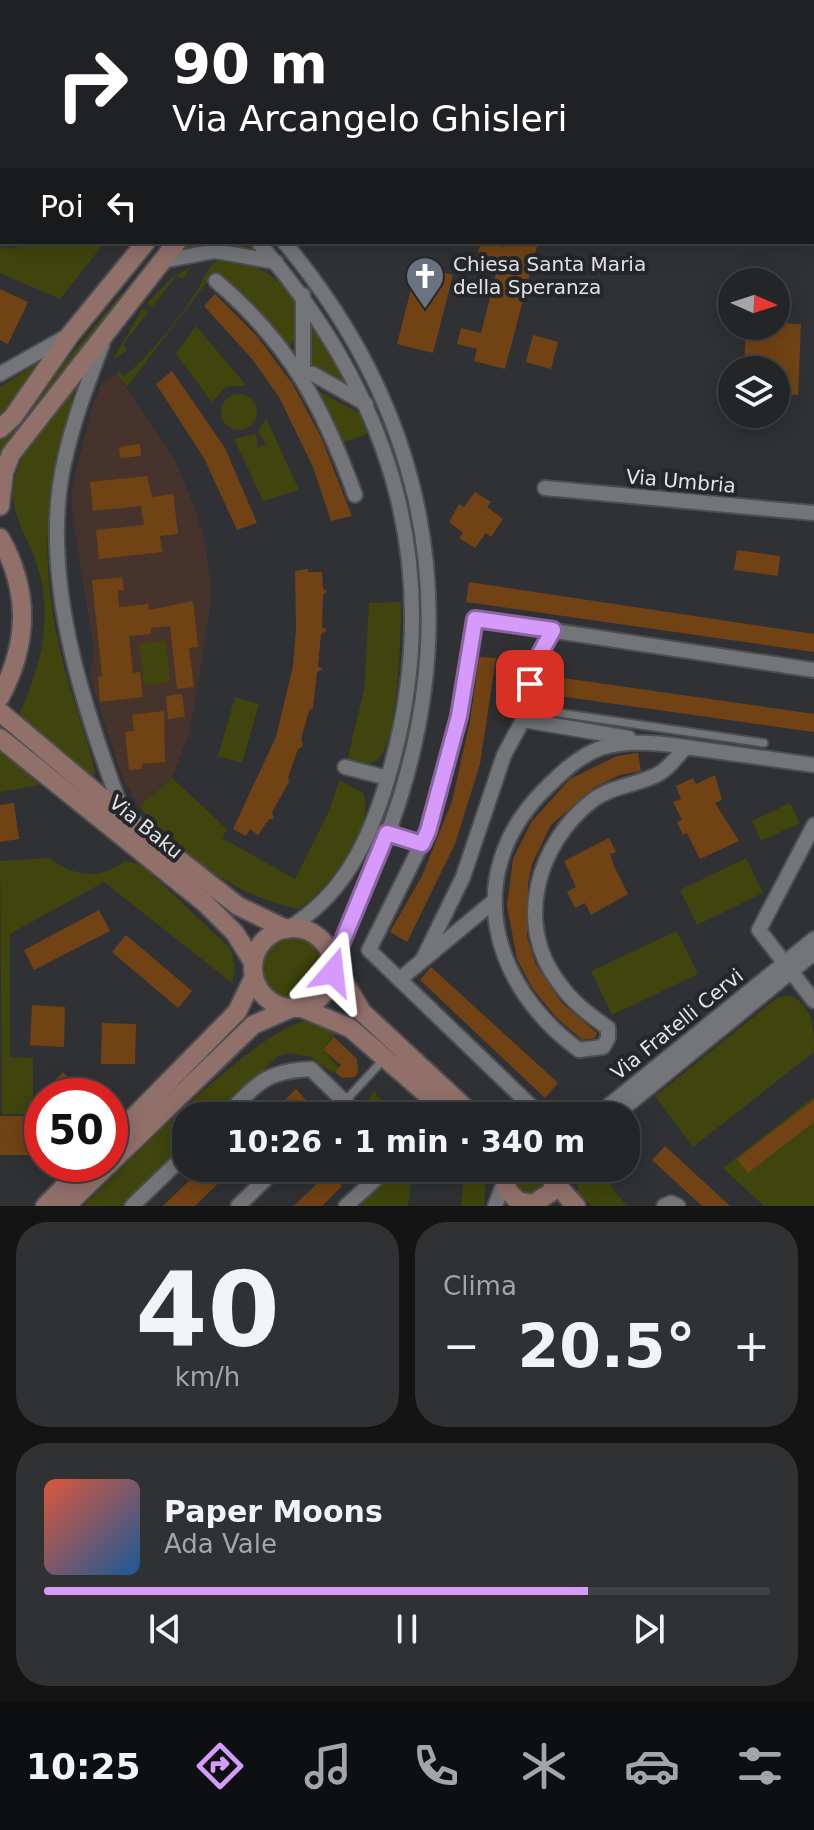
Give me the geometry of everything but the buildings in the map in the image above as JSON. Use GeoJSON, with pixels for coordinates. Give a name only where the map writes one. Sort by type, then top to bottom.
{"type":"FeatureCollection","features":[{"type":"Feature","properties":{"kind":"main road"},"geometry":{"type":"LineString","coordinates":[[0,429],[13,417],[70,335],[144,244]]}},
{"type":"Feature","properties":{"kind":"main road"},"geometry":{"type":"LineString","coordinates":[[0,506],[4,472],[11,454],[176,244]]}},
{"type":"Feature","properties":{"kind":"main road"},"geometry":{"type":"LineString","coordinates":[[0,538],[14,563],[24,624],[11,677],[0,697]]}},
{"type":"Feature","properties":{"kind":"main road","name":"Via Baku"},"geometry":{"type":"LineString","coordinates":[[0,712],[124,817],[238,906],[288,928]]}},
{"type":"Feature","properties":{"kind":"main road","name":"Via Baku"},"geometry":{"type":"LineString","coordinates":[[0,738],[205,903],[235,933],[253,970]]}},
{"type":"Feature","properties":{"kind":"main road"},"geometry":{"type":"LineString","coordinates":[[128,1123],[237,1012],[262,942],[288,928],[305,930],[319,937],[362,1012],[459,1102]]}},
{"type":"Feature","properties":{"kind":"main road"},"geometry":{"type":"LineString","coordinates":[[66,1206],[253,1025],[320,998],[330,985],[333,964]]}},
{"type":"Feature","properties":{"kind":"main road"},"geometry":{"type":"LineString","coordinates":[[253,970],[263,995],[350,1028],[437,1102]]}},
{"type":"Feature","properties":{"kind":"main road"},"geometry":{"type":"LineString","coordinates":[[45,1206],[69,1182]]}},
{"type":"Feature","properties":{"kind":"main road"},"geometry":{"type":"LineString","coordinates":[[508,1182],[518,1201],[536,1205],[548,1197],[554,1182]]}},
{"type":"Feature","properties":{"kind":"main road"},"geometry":{"type":"LineString","coordinates":[[562,1182],[576,1206]]}},
{"type":"Feature","properties":{"kind":"street"},"geometry":{"type":"LineString","coordinates":[[260,244],[294,282],[359,386],[386,453],[409,559],[412,651],[404,714],[378,812],[350,871],[313,913],[288,928]]}},
{"type":"Feature","properties":{"kind":"street"},"geometry":{"type":"LineString","coordinates":[[286,244],[346,323],[376,378],[399,435],[419,508],[428,558],[429,652],[414,746],[387,833],[333,964]]}},
{"type":"Feature","properties":{"kind":"street"},"geometry":{"type":"LineString","coordinates":[[163,261],[215,251],[276,262]]}},
{"type":"Feature","properties":{"kind":"street"},"geometry":{"type":"LineString","coordinates":[[294,282],[309,271]]}},
{"type":"Feature","properties":{"kind":"street"},"geometry":{"type":"LineString","coordinates":[[216,281],[248,308],[300,372],[336,441],[355,495]]}},
{"type":"Feature","properties":{"kind":"street"},"geometry":{"type":"LineString","coordinates":[[300,372],[304,350],[303,295]]}},
{"type":"Feature","properties":{"kind":"street","name":"Via Baku"},"geometry":{"type":"LineString","coordinates":[[107,333],[74,425],[59,498],[57,526],[62,590],[80,683],[124,817]]}},
{"type":"Feature","properties":{"kind":"street"},"geometry":{"type":"LineString","coordinates":[[0,374],[70,335]]}},
{"type":"Feature","properties":{"kind":"street"},"geometry":{"type":"LineString","coordinates":[[300,372],[313,374],[366,404]]}},
{"type":"Feature","properties":{"kind":"street"},"geometry":{"type":"LineString","coordinates":[[359,386],[376,378]]}},
{"type":"Feature","properties":{"kind":"street","name":"Via Umbria"},"geometry":{"type":"LineString","coordinates":[[545,488],[814,513]]}},
{"type":"Feature","properties":{"kind":"street"},"geometry":{"type":"LineString","coordinates":[[527,1102],[369,950],[428,831],[459,716],[475,619],[814,670]]}},
{"type":"Feature","properties":{"kind":"street"},"geometry":{"type":"LineString","coordinates":[[423,959],[463,877],[504,755],[524,714],[533,666],[553,630]]}},
{"type":"Feature","properties":{"kind":"street"},"geometry":{"type":"LineString","coordinates":[[412,651],[429,652]]}},
{"type":"Feature","properties":{"kind":"street"},"geometry":{"type":"LineString","coordinates":[[524,714],[665,744],[814,765]]}},
{"type":"Feature","properties":{"kind":"street"},"geometry":{"type":"LineString","coordinates":[[665,744],[617,744],[598,749],[563,770],[531,804],[516,827],[502,860],[494,901],[495,924],[517,987],[554,1032],[579,1050],[603,1047],[608,1038],[608,1028],[581,1009],[557,981],[541,944],[534,907],[543,863],[573,817],[596,797],[630,782],[659,774],[686,747]]}},
{"type":"Feature","properties":{"kind":"street"},"geometry":{"type":"LineString","coordinates":[[345,767],[388,778]]}},
{"type":"Feature","properties":{"kind":"street"},"geometry":{"type":"LineString","coordinates":[[814,825],[759,930],[814,1001]]}},
{"type":"Feature","properties":{"kind":"street"},"geometry":{"type":"LineString","coordinates":[[387,833],[422,844]]}},
{"type":"Feature","properties":{"kind":"street"},"geometry":{"type":"LineString","coordinates":[[400,979],[494,901]]}},
{"type":"Feature","properties":{"kind":"street","name":"Via Fratelli Cervi"},"geometry":{"type":"LineString","coordinates":[[630,1102],[788,967],[814,939]]}},
{"type":"Feature","properties":{"kind":"street","name":"Via Fratelli Cervi"},"geometry":{"type":"LineString","coordinates":[[614,1102],[788,967],[814,953]]}},
{"type":"Feature","properties":{"kind":"street"},"geometry":{"type":"LineString","coordinates":[[239,1102],[255,1087],[280,1071],[311,1069],[346,1100]]}},
{"type":"Feature","properties":{"kind":"street"},"geometry":{"type":"LineString","coordinates":[[132,1206],[172,1167]]}},
{"type":"Feature","properties":{"kind":"street"},"geometry":{"type":"LineString","coordinates":[[238,1206],[263,1182]]}},
{"type":"Feature","properties":{"kind":"street"},"geometry":{"type":"LineString","coordinates":[[346,1206],[372,1182]]}},
{"type":"Feature","properties":{"kind":"street"},"geometry":{"type":"LineString","coordinates":[[495,1206],[501,1182]]}},
{"type":"Feature","properties":{"kind":"street"},"geometry":{"type":"LineString","coordinates":[[664,1206],[671,1203],[678,1206]]}},
{"type":"Feature","properties":{"kind":"lane"},"geometry":{"type":"LineString","coordinates":[[524,714],[764,743]]}},
{"type":"Feature","properties":{"kind":"lane"},"geometry":{"type":"LineString","coordinates":[[346,1100],[386,1056]]}},
{"type":"Feature","properties":{"kind":"shaded area"},"geometry":{"type":"Polygon","coordinates":[[[117,374],[174,459],[205,542],[211,589],[190,731],[172,778],[139,806],[121,774],[90,677],[94,650],[72,511],[72,488],[92,407],[102,382],[117,374]]]}},
{"type":"Feature","properties":{"kind":"green space"},"geometry":{"type":"Polygon","coordinates":[[[17,244],[103,244],[60,299],[0,273],[0,247],[16,248],[17,244]]]}},
{"type":"Feature","properties":{"kind":"green space"},"geometry":{"type":"Polygon","coordinates":[[[186,244],[220,244],[187,250],[186,244]]]}},
{"type":"Feature","properties":{"kind":"green space"},"geometry":{"type":"Polygon","coordinates":[[[220,244],[252,244],[248,248],[220,244]]]}},
{"type":"Feature","properties":{"kind":"green space"},"geometry":{"type":"Polygon","coordinates":[[[220,259],[255,267],[284,287],[294,300],[298,316],[297,332],[288,350],[252,304],[219,274],[209,285],[206,283],[127,387],[117,374],[119,371],[124,376],[155,347],[183,312],[209,268],[220,259]]]}},
{"type":"Feature","properties":{"kind":"green space"},"geometry":{"type":"Polygon","coordinates":[[[190,267],[183,279],[176,276],[152,307],[147,303],[172,278],[190,267]]]}},
{"type":"Feature","properties":{"kind":"green space"},"geometry":{"type":"Polygon","coordinates":[[[121,294],[125,297],[0,463],[0,441],[121,294]]]}},
{"type":"Feature","properties":{"kind":"green space"},"geometry":{"type":"Polygon","coordinates":[[[143,308],[148,312],[123,345],[127,350],[112,361],[143,308]]]}},
{"type":"Feature","properties":{"kind":"green space"},"geometry":{"type":"Polygon","coordinates":[[[308,319],[349,389],[307,363],[308,319]]]}},
{"type":"Feature","properties":{"kind":"green space"},"geometry":{"type":"Polygon","coordinates":[[[196,326],[246,385],[226,387],[212,402],[176,354],[196,326]]]}},
{"type":"Feature","properties":{"kind":"green space"},"geometry":{"type":"Polygon","coordinates":[[[47,357],[0,418],[0,387],[47,357]]]}},
{"type":"Feature","properties":{"kind":"green space"},"geometry":{"type":"Polygon","coordinates":[[[76,385],[52,490],[48,554],[55,624],[92,759],[95,773],[91,779],[19,715],[39,660],[45,623],[42,585],[17,515],[14,483],[31,442],[76,385]]]}},
{"type":"Feature","properties":{"kind":"green space"},"geometry":{"type":"Polygon","coordinates":[[[313,388],[359,413],[367,434],[340,444],[313,388]]]}},
{"type":"Feature","properties":{"kind":"green space"},"geometry":{"type":"Polygon","coordinates":[[[239,394],[251,400],[257,412],[251,424],[239,430],[227,424],[221,412],[227,400],[239,394]]]}},
{"type":"Feature","properties":{"kind":"green space"},"geometry":{"type":"Polygon","coordinates":[[[266,418],[299,490],[263,501],[234,439],[256,434],[258,448],[266,444],[258,432],[266,418]]]}},
{"type":"Feature","properties":{"kind":"green space"},"geometry":{"type":"Polygon","coordinates":[[[401,602],[397,686],[390,733],[377,760],[370,764],[347,761],[364,690],[369,603],[401,602]]]}},
{"type":"Feature","properties":{"kind":"green space"},"geometry":{"type":"Polygon","coordinates":[[[166,641],[170,682],[144,685],[139,644],[166,641]]]}},
{"type":"Feature","properties":{"kind":"green space"},"geometry":{"type":"Polygon","coordinates":[[[235,697],[259,704],[242,763],[218,756],[235,697]]]}},
{"type":"Feature","properties":{"kind":"green space"},"geometry":{"type":"Polygon","coordinates":[[[0,749],[40,785],[0,792],[0,749]]]}},
{"type":"Feature","properties":{"kind":"green space"},"geometry":{"type":"Polygon","coordinates":[[[172,778],[227,829],[222,838],[295,879],[330,809],[339,780],[363,793],[363,824],[347,857],[323,888],[299,909],[277,904],[211,871],[171,840],[139,806],[172,778]]]}},
{"type":"Feature","properties":{"kind":"green space"},"geometry":{"type":"Polygon","coordinates":[[[790,803],[800,823],[761,841],[752,821],[790,803]]]}},
{"type":"Feature","properties":{"kind":"green space"},"geometry":{"type":"Polygon","coordinates":[[[48,858],[86,874],[105,872],[125,861],[142,865],[231,949],[235,969],[232,983],[104,882],[10,934],[10,1057],[33,1058],[33,1078],[24,1078],[24,1114],[2,1114],[0,861],[48,858]]]}},
{"type":"Feature","properties":{"kind":"green space"},"geometry":{"type":"Polygon","coordinates":[[[746,858],[763,893],[697,925],[680,890],[746,858]]]}},
{"type":"Feature","properties":{"kind":"green space"},"geometry":{"type":"Polygon","coordinates":[[[677,931],[698,974],[612,1015],[591,971],[677,931]]]}},
{"type":"Feature","properties":{"kind":"green space"},"geometry":{"type":"Polygon","coordinates":[[[287,935],[299,935],[315,944],[322,954],[322,978],[315,988],[299,997],[287,997],[267,983],[262,972],[262,960],[276,940],[287,935]]]}},
{"type":"Feature","properties":{"kind":"green space"},"geometry":{"type":"Polygon","coordinates":[[[789,995],[808,1011],[813,1026],[814,1052],[693,1147],[655,1096],[777,998],[789,995]]]}},
{"type":"Feature","properties":{"kind":"green space"},"geometry":{"type":"Polygon","coordinates":[[[305,1021],[322,1023],[335,1033],[323,1050],[339,1068],[332,1073],[311,1057],[288,1053],[277,1057],[230,1102],[191,1102],[223,1073],[282,1031],[305,1021]]]}},
{"type":"Feature","properties":{"kind":"green space"},"geometry":{"type":"Polygon","coordinates":[[[374,1091],[382,1102],[366,1102],[374,1091]]]}},
{"type":"Feature","properties":{"kind":"green space"},"geometry":{"type":"Polygon","coordinates":[[[814,1097],[814,1206],[764,1206],[723,1168],[814,1097]]]}},
{"type":"Feature","properties":{"kind":"green space"},"geometry":{"type":"Polygon","coordinates":[[[172,1120],[172,1159],[123,1206],[83,1206],[108,1182],[128,1182],[128,1162],[172,1120]]]}},
{"type":"Feature","properties":{"kind":"green space"},"geometry":{"type":"Polygon","coordinates":[[[379,1182],[411,1182],[408,1206],[359,1206],[379,1182]]]}},
{"type":"Feature","properties":{"kind":"green space"},"geometry":{"type":"Polygon","coordinates":[[[464,1182],[485,1182],[484,1206],[461,1206],[464,1182]]]}},
{"type":"Feature","properties":{"kind":"green space"},"geometry":{"type":"Polygon","coordinates":[[[514,1182],[550,1182],[538,1196],[520,1196],[514,1182]]]}},
{"type":"Feature","properties":{"kind":"green space"},"geometry":{"type":"Polygon","coordinates":[[[578,1182],[611,1182],[610,1186],[627,1206],[592,1206],[578,1194],[578,1182]]]}},
{"type":"Feature","properties":{"kind":"place","name":"Chiesa Santa Maria della Speranza"},"geometry":{"type":"Point","coordinates":[425,310]}},
{"type":"Feature","properties":{"kind":"route"},"geometry":{"type":"LineString","coordinates":[[333,972],[333,964],[387,833],[422,844],[428,831],[459,716],[475,619],[553,630],[533,666],[530,684]]}}]}
